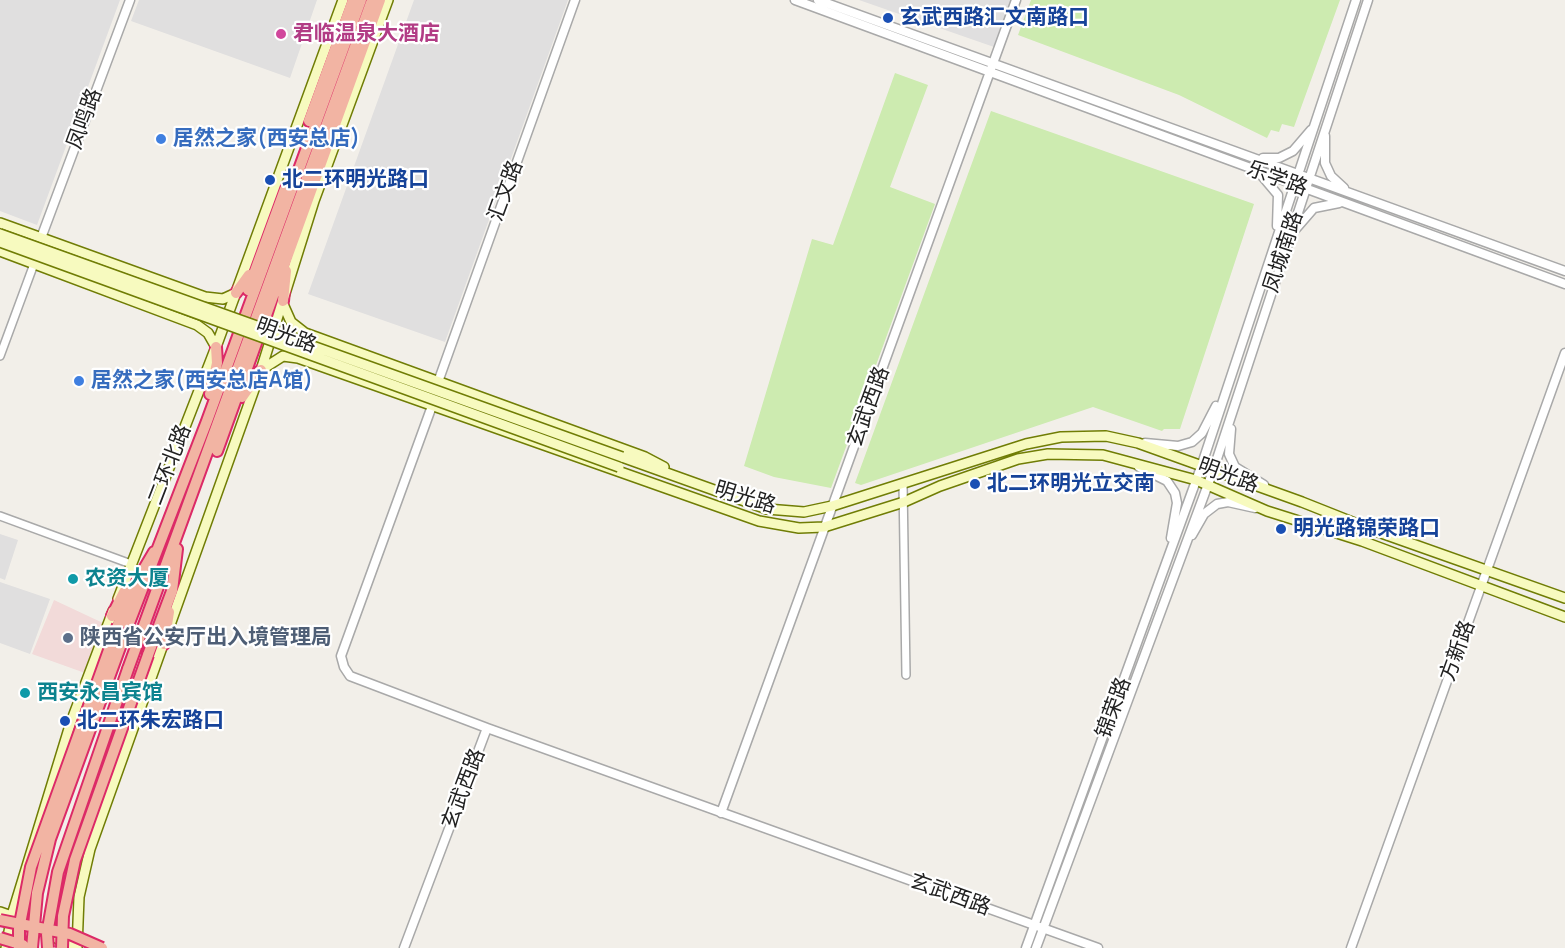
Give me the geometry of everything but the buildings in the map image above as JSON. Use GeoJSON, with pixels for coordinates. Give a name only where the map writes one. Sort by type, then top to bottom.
{"type":"FeatureCollection","features":[{"type":"Feature","properties":{"kind":"highway"},"geometry":{"type":"LineString","coordinates":[[170,520],[176,486],[353,0]]}},
{"type":"Feature","properties":{"kind":"highway"},"geometry":{"type":"LineString","coordinates":[[346,20],[360,0]]}},
{"type":"Feature","properties":{"kind":"highway","name":"二环北路"},"geometry":{"type":"LineString","coordinates":[[48,948],[47,934],[58,872],[339,76],[360,0]]}},
{"type":"Feature","properties":{"kind":"highway","name":"二环北路"},"geometry":{"type":"LineString","coordinates":[[32,948],[37,893],[50,839],[124,636],[163,540],[339,76],[372,0]]}},
{"type":"Feature","properties":{"kind":"highway"},"geometry":{"type":"LineString","coordinates":[[217,451],[381,0]]}},
{"type":"Feature","properties":{"kind":"highway"},"geometry":{"type":"LineString","coordinates":[[338,42],[339,114]]}},
{"type":"Feature","properties":{"kind":"highway"},"geometry":{"type":"LineString","coordinates":[[283,301],[286,267],[296,232]]}},
{"type":"Feature","properties":{"kind":"highway"},"geometry":{"type":"LineString","coordinates":[[236,293],[259,257]]}},
{"type":"Feature","properties":{"kind":"highway"},"geometry":{"type":"LineString","coordinates":[[210,394],[217,363],[216,347]]}},
{"type":"Feature","properties":{"kind":"highway"},"geometry":{"type":"LineString","coordinates":[[192,496],[217,451],[246,390],[261,370]]}},
{"type":"Feature","properties":{"kind":"highway"},"geometry":{"type":"LineString","coordinates":[[164,644],[179,532]]}},
{"type":"Feature","properties":{"kind":"highway"},"geometry":{"type":"LineString","coordinates":[[19,948],[24,900],[37,847],[115,620],[144,565],[163,540]]}},
{"type":"Feature","properties":{"kind":"highway"},"geometry":{"type":"LineString","coordinates":[[62,948],[63,916],[75,860],[172,591]]}},
{"type":"Feature","properties":{"kind":"highway"},"geometry":{"type":"LineString","coordinates":[[0,920],[70,934],[102,948]]}},
{"type":"Feature","properties":{"kind":"highway"},"geometry":{"type":"LineString","coordinates":[[0,938],[32,948]]}},
{"type":"Feature","properties":{"kind":"main road"},"geometry":{"type":"LineString","coordinates":[[6,948],[12,915],[71,722],[115,620],[131,564],[216,347],[343,0]]}},
{"type":"Feature","properties":{"kind":"main road"},"geometry":{"type":"LineString","coordinates":[[0,912],[12,915],[76,948],[79,897],[90,849],[261,370],[314,201],[388,0]]}},
{"type":"Feature","properties":{"kind":"main road"},"geometry":{"type":"LineString","coordinates":[[0,223],[205,297],[223,299],[236,293]]}},
{"type":"Feature","properties":{"kind":"main road","name":"明光路"},"geometry":{"type":"LineString","coordinates":[[0,234],[620,462],[678,490],[759,521],[799,528],[824,527],[904,502],[939,486],[1032,455],[1103,455],[1206,483],[1267,511],[1362,541],[1565,617]]}},
{"type":"Feature","properties":{"kind":"main road","name":"明光路"},"geometry":{"type":"LineString","coordinates":[[0,242],[620,462],[690,480],[767,508],[804,512],[832,506],[1000,451],[1043,440],[1090,435],[1138,443],[1277,493],[1370,530],[1565,598]]}},
{"type":"Feature","properties":{"kind":"main road"},"geometry":{"type":"LineString","coordinates":[[0,251],[197,325],[208,333],[216,347]]}},
{"type":"Feature","properties":{"kind":"main road"},"geometry":{"type":"LineString","coordinates":[[283,301],[285,315],[305,333],[645,457],[690,480]]}},
{"type":"Feature","properties":{"kind":"main road","name":"明光路"},"geometry":{"type":"LineString","coordinates":[[261,370],[275,359],[289,356],[629,476],[678,490]]}},
{"type":"Feature","properties":{"kind":"street","name":"凤鸣路"},"geometry":{"type":"LineString","coordinates":[[41,238],[130,0]]}},
{"type":"Feature","properties":{"kind":"street","name":"汇文路"},"geometry":{"type":"LineString","coordinates":[[438,382],[575,0]]}},
{"type":"Feature","properties":{"kind":"street"},"geometry":{"type":"LineString","coordinates":[[795,0],[992,68]]}},
{"type":"Feature","properties":{"kind":"street"},"geometry":{"type":"LineString","coordinates":[[818,0],[992,68]]}},
{"type":"Feature","properties":{"kind":"street","name":"玄武西路"},"geometry":{"type":"LineString","coordinates":[[721,813],[1016,0]]}},
{"type":"Feature","properties":{"kind":"street","name":"凤城南路"},"geometry":{"type":"LineString","coordinates":[[1201,467],[1356,0]]}},
{"type":"Feature","properties":{"kind":"street","name":"凤城南路"},"geometry":{"type":"LineString","coordinates":[[1213,471],[1368,0]]}},
{"type":"Feature","properties":{"kind":"street","name":"乐学路"},"geometry":{"type":"LineString","coordinates":[[992,68],[1253,157],[1565,271]]}},
{"type":"Feature","properties":{"kind":"street","name":"乐学路"},"geometry":{"type":"LineString","coordinates":[[992,68],[1347,205],[1565,284]]}},
{"type":"Feature","properties":{"kind":"street"},"geometry":{"type":"LineString","coordinates":[[1253,157],[1279,158],[1293,151],[1316,122]]}},
{"type":"Feature","properties":{"kind":"street"},"geometry":{"type":"LineString","coordinates":[[1326,125],[1325,163],[1331,176],[1352,193]]}},
{"type":"Feature","properties":{"kind":"street"},"geometry":{"type":"LineString","coordinates":[[1249,168],[1265,178],[1278,195],[1275,243]]}},
{"type":"Feature","properties":{"kind":"street"},"geometry":{"type":"LineString","coordinates":[[1285,247],[1303,218],[1314,208],[1330,203],[1347,205]]}},
{"type":"Feature","properties":{"kind":"street"},"geometry":{"type":"LineString","coordinates":[[0,356],[34,264]]}},
{"type":"Feature","properties":{"kind":"street","name":"方新路"},"geometry":{"type":"LineString","coordinates":[[1351,948],[1565,353]]}},
{"type":"Feature","properties":{"kind":"street"},"geometry":{"type":"LineString","coordinates":[[1138,443],[1178,446],[1192,442],[1206,426],[1230,379]]}},
{"type":"Feature","properties":{"kind":"street"},"geometry":{"type":"LineString","coordinates":[[432,406],[341,656],[350,676],[487,728]]}},
{"type":"Feature","properties":{"kind":"street"},"geometry":{"type":"LineString","coordinates":[[1233,408],[1228,446],[1232,462],[1238,470],[1277,493]]}},
{"type":"Feature","properties":{"kind":"street"},"geometry":{"type":"LineString","coordinates":[[1122,459],[1167,481],[1175,493],[1177,503],[1168,558]]}},
{"type":"Feature","properties":{"kind":"street","name":"锦荣路"},"geometry":{"type":"LineString","coordinates":[[1035,948],[1038,927],[1201,467]]}},
{"type":"Feature","properties":{"kind":"street","name":"锦荣路"},"geometry":{"type":"LineString","coordinates":[[1026,948],[1038,927],[1206,483],[1213,471]]}},
{"type":"Feature","properties":{"kind":"street"},"geometry":{"type":"LineString","coordinates":[[903,484],[906,675]]}},
{"type":"Feature","properties":{"kind":"street"},"geometry":{"type":"LineString","coordinates":[[1176,565],[1200,520],[1212,507],[1228,502],[1267,511]]}},
{"type":"Feature","properties":{"kind":"street"},"geometry":{"type":"LineString","coordinates":[[0,516],[131,564]]}},
{"type":"Feature","properties":{"kind":"street","name":"玄武西路"},"geometry":{"type":"LineString","coordinates":[[404,948],[487,728],[1098,948]]}},
{"type":"Feature","properties":{"kind":"shaded area"},"geometry":{"type":"Polygon","coordinates":[[[0,0],[120,0],[37,225],[0,211],[0,0]]]}},
{"type":"Feature","properties":{"kind":"shaded area"},"geometry":{"type":"Polygon","coordinates":[[[139,0],[317,0],[290,78],[131,21],[139,0]]]}},
{"type":"Feature","properties":{"kind":"shaded area"},"geometry":{"type":"Polygon","coordinates":[[[414,0],[568,0],[445,342],[308,294],[414,0]]]}},
{"type":"Feature","properties":{"kind":"shaded area"},"geometry":{"type":"Polygon","coordinates":[[[859,0],[1012,0],[994,47],[859,0]]]}},
{"type":"Feature","properties":{"kind":"shaded area"},"geometry":{"type":"Polygon","coordinates":[[[0,534],[18,540],[5,580],[0,578],[0,534]]]}},
{"type":"Feature","properties":{"kind":"shaded area"},"geometry":{"type":"Polygon","coordinates":[[[0,582],[50,599],[30,654],[0,643],[0,582]]]}},
{"type":"Feature","properties":{"kind":"shaded area","name":"陕西省公安厅出入境管理局"},"geometry":{"type":"Polygon","coordinates":[[[54,600],[103,623],[85,673],[32,654],[54,600]]]}},
{"type":"Feature","properties":{"kind":"green space"},"geometry":{"type":"Polygon","coordinates":[[[1031,0],[1340,0],[1294,127],[1282,124],[1279,132],[1271,130],[1267,138],[1179,95],[1018,35],[1031,0]]]}},
{"type":"Feature","properties":{"kind":"green space"},"geometry":{"type":"Polygon","coordinates":[[[895,73],[928,85],[890,187],[935,204],[831,488],[774,477],[744,466],[812,239],[833,245],[895,73]]]}},
{"type":"Feature","properties":{"kind":"green space"},"geometry":{"type":"Polygon","coordinates":[[[991,111],[1254,204],[1180,429],[1162,431],[1093,407],[861,485],[855,483],[991,111]]]}},
{"type":"Feature","properties":{"kind":"place","name":"玄武西路汇文南路口"},"geometry":{"type":"Point","coordinates":[888,18]}},
{"type":"Feature","properties":{"kind":"place","name":"君临温泉大酒店"},"geometry":{"type":"Point","coordinates":[281,34]}},
{"type":"Feature","properties":{"kind":"place","name":"居然之家(西安总店)"},"geometry":{"type":"Point","coordinates":[161,139]}},
{"type":"Feature","properties":{"kind":"place","name":"北二环明光路口"},"geometry":{"type":"Point","coordinates":[270,180]}},
{"type":"Feature","properties":{"kind":"place","name":"居然之家(西安总店A馆)"},"geometry":{"type":"Point","coordinates":[79,381]}},
{"type":"Feature","properties":{"kind":"place","name":"北二环明光立交南"},"geometry":{"type":"Point","coordinates":[975,484]}},
{"type":"Feature","properties":{"kind":"place","name":"明光路锦荣路口"},"geometry":{"type":"Point","coordinates":[1281,529]}},
{"type":"Feature","properties":{"kind":"place","name":"农资大厦"},"geometry":{"type":"Point","coordinates":[73,579]}},
{"type":"Feature","properties":{"kind":"place","name":"陕西省公安厅出入境管理局"},"geometry":{"type":"Point","coordinates":[68,638]}},
{"type":"Feature","properties":{"kind":"place","name":"西安永昌宾馆"},"geometry":{"type":"Point","coordinates":[25,693]}},
{"type":"Feature","properties":{"kind":"place","name":"北二环朱宏路口"},"geometry":{"type":"Point","coordinates":[65,721]}}]}
